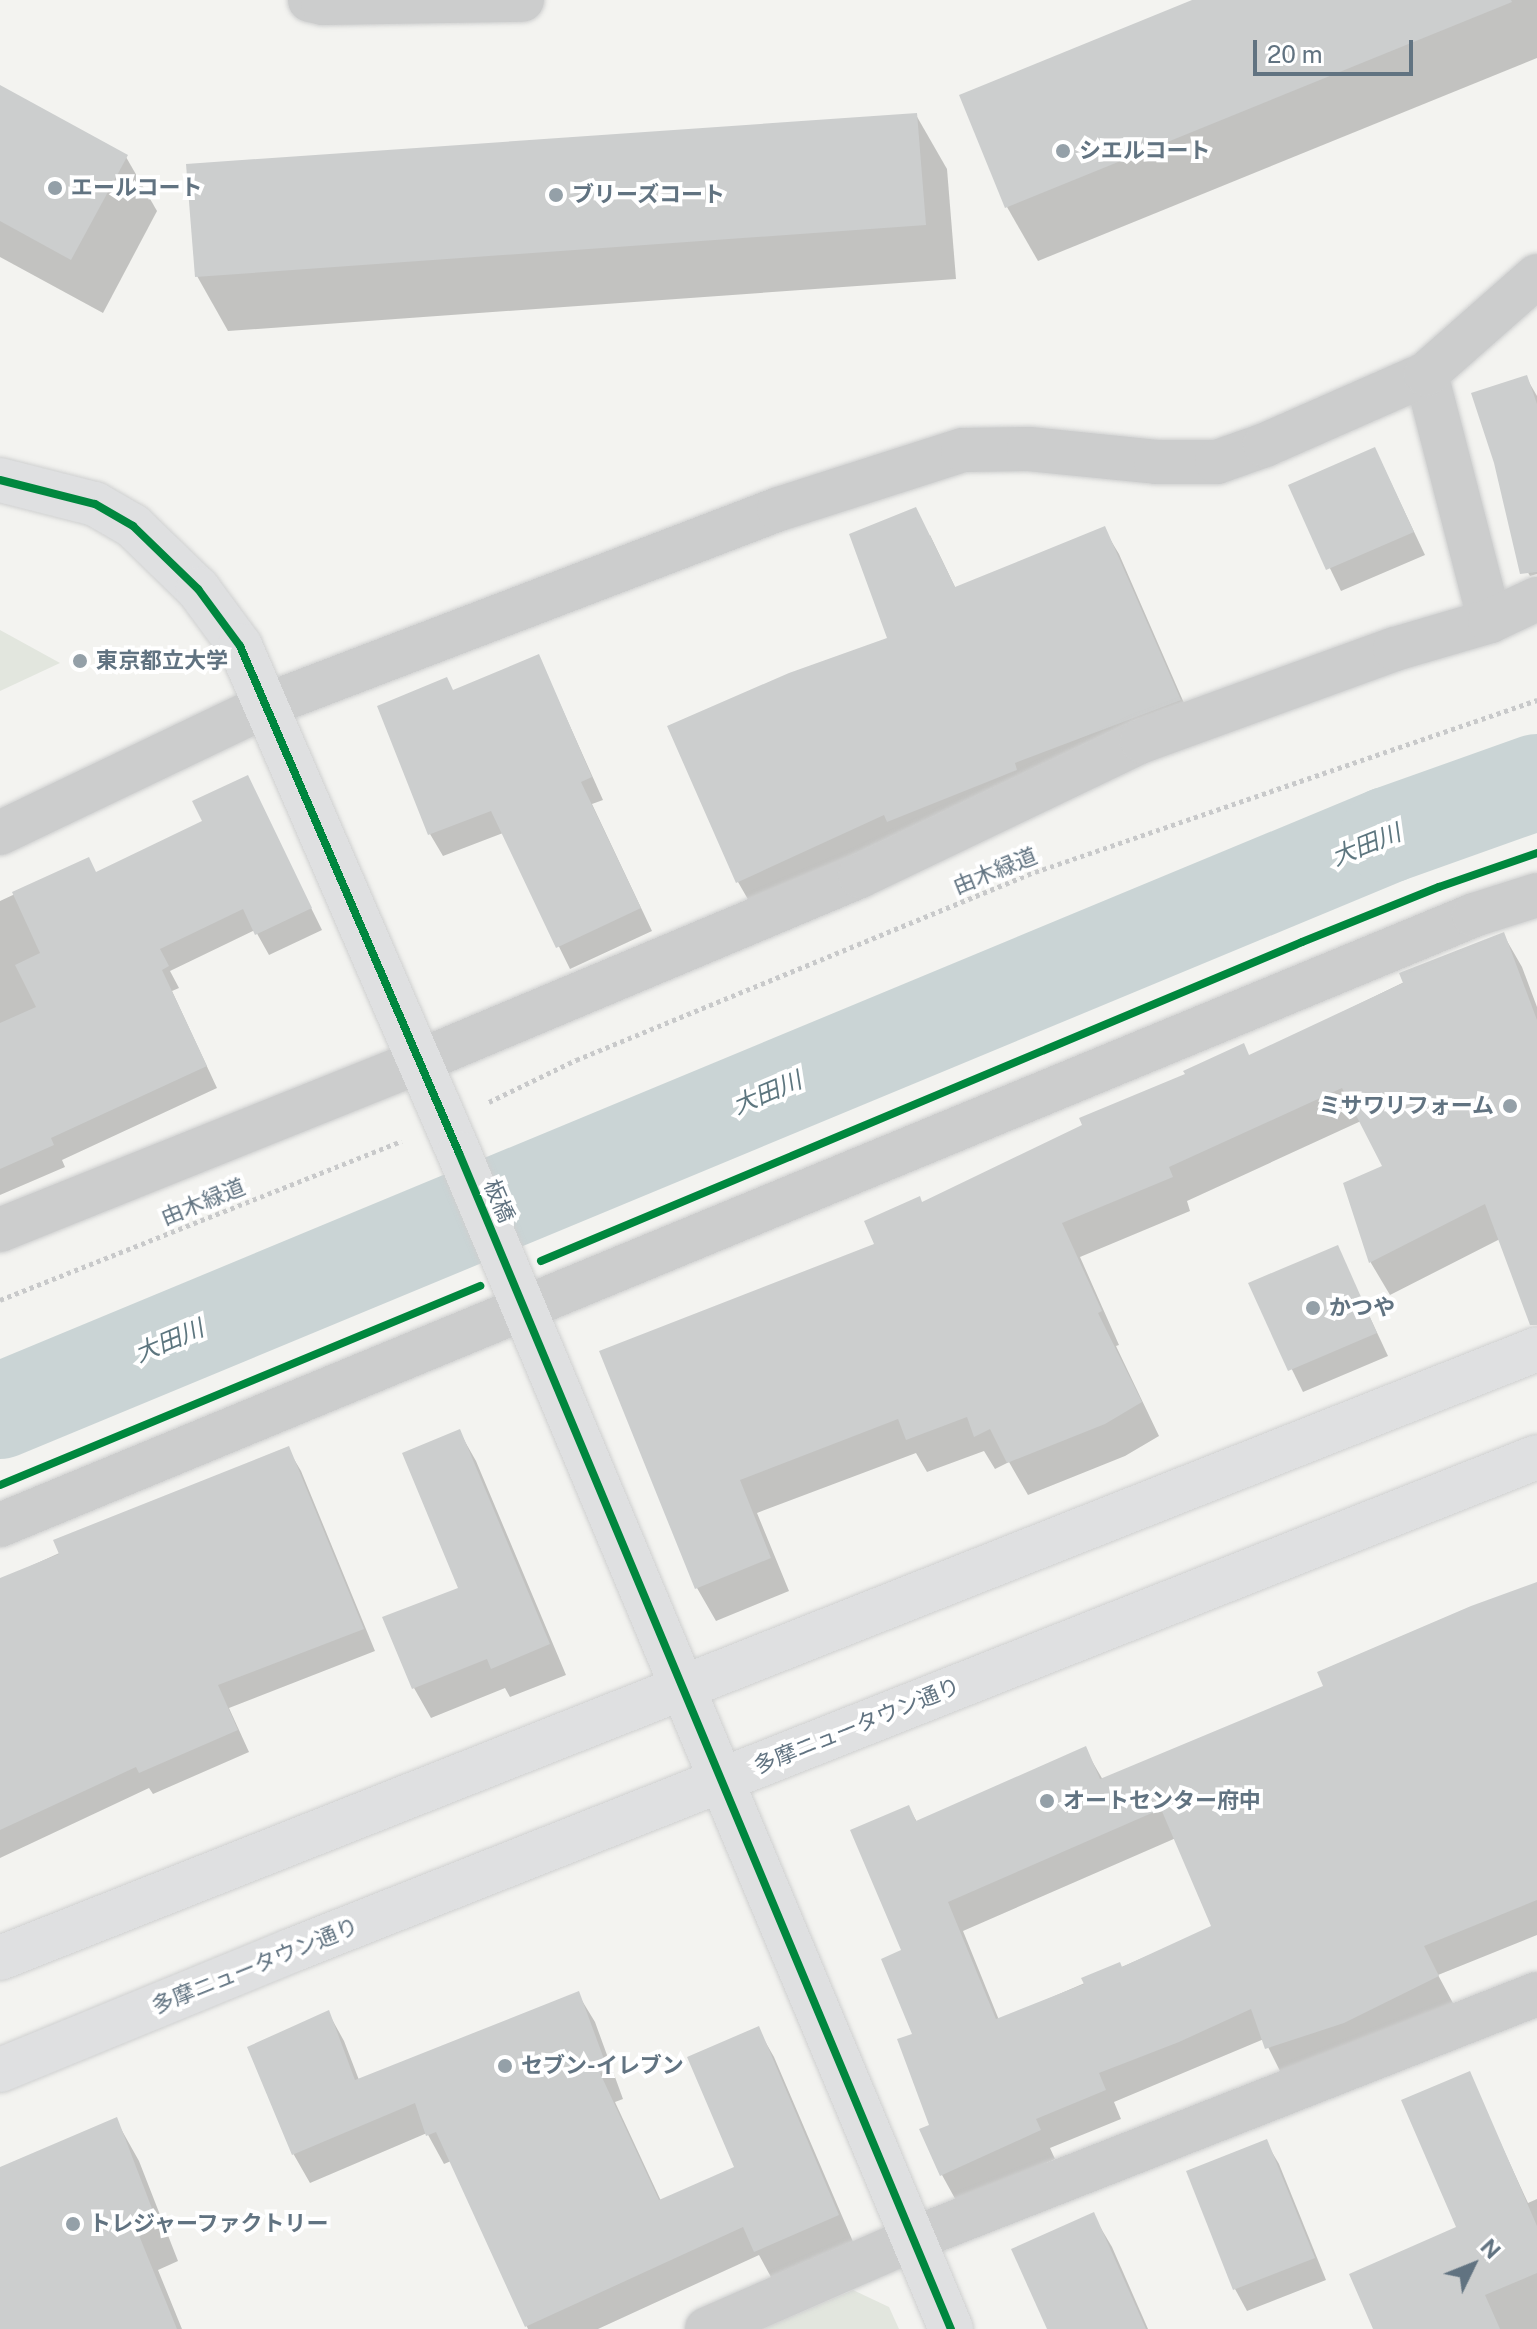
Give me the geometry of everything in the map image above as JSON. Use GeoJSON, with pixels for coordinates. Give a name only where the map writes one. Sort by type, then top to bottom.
{"type":"FeatureCollection","features":[{"type":"Feature","properties":{"kind":"main road","name":"板橋"},"geometry":{"type":"LineString","coordinates":[[0,480],[95,504],[133,526],[198,589],[240,646],[459,1153],[951,2329]]}},
{"type":"Feature","properties":{"kind":"main road"},"geometry":{"type":"LineString","coordinates":[[0,1958],[1537,1349]]}},
{"type":"Feature","properties":{"kind":"main road","name":"多摩ニュータウン通り"},"geometry":{"type":"LineString","coordinates":[[0,2070],[719,1780],[1537,1457]]}},
{"type":"Feature","properties":{"kind":"street"},"geometry":{"type":"LineString","coordinates":[[310,0],[323,3],[522,0]]}},
{"type":"Feature","properties":{"kind":"street"},"geometry":{"type":"LineString","coordinates":[[0,833],[267,705],[779,509],[963,450],[1029,449],[1156,462],[1217,462],[1265,445],[1426,374],[1537,276]]}},
{"type":"Feature","properties":{"kind":"street"},"geometry":{"type":"LineString","coordinates":[[1426,374],[1490,621]]}},
{"type":"Feature","properties":{"kind":"street"},"geometry":{"type":"LineString","coordinates":[[0,1230],[420,1061],[860,876],[1142,741],[1395,649],[1490,621],[1537,599]]}},
{"type":"Feature","properties":{"kind":"street"},"geometry":{"type":"LineString","coordinates":[[0,1525],[1445,927],[1537,895]]}},
{"type":"Feature","properties":{"kind":"street"},"geometry":{"type":"LineString","coordinates":[[707,2329],[913,2239],[1537,1994]]}},
{"type":"Feature","properties":{"kind":"shaded area"},"geometry":{"type":"Polygon","coordinates":[[[0,630],[60,663],[0,691],[0,630]]]}},
{"type":"Feature","properties":{"kind":"shaded area"},"geometry":{"type":"Polygon","coordinates":[[[853,2290],[889,2307],[899,2329],[762,2329],[853,2290]]]}},
{"type":"Feature","properties":{"kind":"building","name":"シエルコート"},"geometry":{"type":"Polygon","coordinates":[[[1192,0],[1512,2],[1005,208],[959,95],[1192,0]]]}},
{"type":"Feature","properties":{"kind":"building","name":"エールコート"},"geometry":{"type":"Polygon","coordinates":[[[0,85],[128,155],[71,260],[0,221],[0,85]]]}},
{"type":"Feature","properties":{"kind":"building","name":"ブリーズコート"},"geometry":{"type":"Polygon","coordinates":[[[917,113],[926,225],[195,277],[186,164],[917,113]]]}},
{"type":"Feature","properties":{"kind":"building"},"geometry":{"type":"Polygon","coordinates":[[[1527,375],[1537,404],[1537,572],[1520,574],[1494,463],[1471,393],[1527,375]]]}},
{"type":"Feature","properties":{"kind":"building"},"geometry":{"type":"Polygon","coordinates":[[[1375,447],[1414,532],[1326,570],[1288,485],[1375,447]]]}},
{"type":"Feature","properties":{"kind":"building"},"geometry":{"type":"Polygon","coordinates":[[[916,507],[955,587],[1105,526],[1181,700],[1015,763],[1017,770],[887,822],[884,815],[736,883],[667,726],[789,673],[887,638],[849,534],[916,507]]]}},
{"type":"Feature","properties":{"kind":"building"},"geometry":{"type":"Polygon","coordinates":[[[539,654],[592,777],[581,782],[641,908],[556,948],[491,811],[428,835],[377,706],[447,677],[453,690],[539,654]]]}},
{"type":"Feature","properties":{"kind":"building"},"geometry":{"type":"Polygon","coordinates":[[[248,775],[312,908],[255,935],[243,909],[160,949],[169,966],[162,970],[207,1066],[51,1138],[54,1145],[0,1169],[0,1023],[36,1007],[15,965],[40,953],[12,892],[89,857],[96,872],[202,821],[192,801],[248,775]]]}},
{"type":"Feature","properties":{"kind":"building"},"geometry":{"type":"Polygon","coordinates":[[[1504,932],[1537,1020],[1537,1325],[1530,1325],[1485,1204],[1369,1263],[1343,1183],[1382,1166],[1342,1088],[1169,1167],[1173,1177],[1062,1223],[1102,1311],[1098,1313],[1142,1402],[1105,1424],[1007,1463],[990,1429],[974,1437],[967,1417],[906,1440],[898,1419],[740,1480],[771,1558],[695,1589],[599,1351],[874,1244],[864,1221],[920,1196],[922,1202],[1082,1125],[1079,1118],[1185,1074],[1183,1071],[1244,1043],[1249,1055],[1403,983],[1399,973],[1504,932]]]}},
{"type":"Feature","properties":{"kind":"building","name":"かつや"},"geometry":{"type":"Polygon","coordinates":[[[1338,1245],[1377,1333],[1288,1371],[1248,1283],[1338,1245]]]}},
{"type":"Feature","properties":{"kind":"building"},"geometry":{"type":"Polygon","coordinates":[[[460,1429],[550,1644],[491,1669],[487,1659],[412,1689],[382,1617],[458,1588],[402,1453],[460,1429]]]}},
{"type":"Feature","properties":{"kind":"building"},"geometry":{"type":"Polygon","coordinates":[[[289,1446],[364,1629],[218,1685],[238,1730],[139,1773],[136,1767],[0,1830],[0,1578],[59,1554],[53,1540],[289,1446]]]}},
{"type":"Feature","properties":{"kind":"building"},"geometry":{"type":"Polygon","coordinates":[[[1537,1582],[1537,1900],[1424,1946],[1439,1976],[1344,2023],[1265,2049],[1251,2009],[1179,2042],[1099,2073],[1106,2090],[1036,2119],[1041,2130],[940,2176],[919,2129],[929,2125],[897,2039],[912,2034],[881,1959],[901,1950],[850,1830],[909,1805],[916,1821],[1086,1746],[1100,1779],[1323,1686],[1317,1672],[1471,1606],[1537,1582]],[[1161,1809],[948,1902],[996,2019],[1084,1984],[1081,1978],[1120,1962],[1122,1967],[1211,1926],[1161,1809]]]}},
{"type":"Feature","properties":{"kind":"building"},"geometry":{"type":"Polygon","coordinates":[[[579,1991],[608,2070],[600,2073],[659,2200],[734,2167],[687,2057],[759,2026],[839,2215],[754,2252],[743,2227],[525,2327],[436,2132],[426,2136],[415,2103],[292,2155],[247,2047],[329,2010],[355,2080],[579,1991]]]}},
{"type":"Feature","properties":{"kind":"building"},"geometry":{"type":"Polygon","coordinates":[[[1470,2071],[1537,2226],[1537,2273],[1485,2295],[1500,2329],[1373,2329],[1349,2274],[1456,2227],[1401,2100],[1470,2071]]]}},
{"type":"Feature","properties":{"kind":"building","name":"トレジャーファクトリー"},"geometry":{"type":"Polygon","coordinates":[[[117,2117],[156,2219],[136,2228],[177,2329],[0,2329],[0,2167],[117,2117]]]}},
{"type":"Feature","properties":{"kind":"building"},"geometry":{"type":"Polygon","coordinates":[[[1267,2139],[1315,2258],[1233,2290],[1186,2171],[1267,2139]]]}},
{"type":"Feature","properties":{"kind":"building"},"geometry":{"type":"Polygon","coordinates":[[[1094,2212],[1146,2329],[1047,2329],[1011,2249],[1094,2212]]]}},
{"type":"Feature","properties":{"kind":"waterway","name":"大田川"},"geometry":{"type":"LineString","coordinates":[[0,1411],[1388,835],[1537,782]]}},
{"type":"Feature","properties":{"kind":"cycle path"},"geometry":{"type":"LineString","coordinates":[[0,480],[95,504],[133,526],[198,589],[240,646],[459,1153],[951,2329]]}},
{"type":"Feature","properties":{"kind":"cycle path"},"geometry":{"type":"LineString","coordinates":[[541,1261],[1302,942],[1439,887],[1537,853]]}},
{"type":"Feature","properties":{"kind":"cycle path"},"geometry":{"type":"LineString","coordinates":[[0,1485],[480,1286]]}},
{"type":"Feature","properties":{"kind":"place","name":"シエルコート"},"geometry":{"type":"Point","coordinates":[1063,151]}},
{"type":"Feature","properties":{"kind":"place","name":"エールコート"},"geometry":{"type":"Point","coordinates":[55,188]}},
{"type":"Feature","properties":{"kind":"place","name":"ブリーズコート"},"geometry":{"type":"Point","coordinates":[556,195]}},
{"type":"Feature","properties":{"kind":"place","name":"東京都立大学"},"geometry":{"type":"Point","coordinates":[80,661]}},
{"type":"Feature","properties":{"kind":"place","name":"ミサワリフォーム"},"geometry":{"type":"Point","coordinates":[1510,1106]}},
{"type":"Feature","properties":{"kind":"place","name":"かつや"},"geometry":{"type":"Point","coordinates":[1313,1308]}},
{"type":"Feature","properties":{"kind":"place","name":"オートセンター府中"},"geometry":{"type":"Point","coordinates":[1047,1801]}},
{"type":"Feature","properties":{"kind":"place","name":"セブン-イレブン"},"geometry":{"type":"Point","coordinates":[505,2066]}},
{"type":"Feature","properties":{"kind":"place","name":"トレジャーファクトリー"},"geometry":{"type":"Point","coordinates":[73,2224]}}]}
